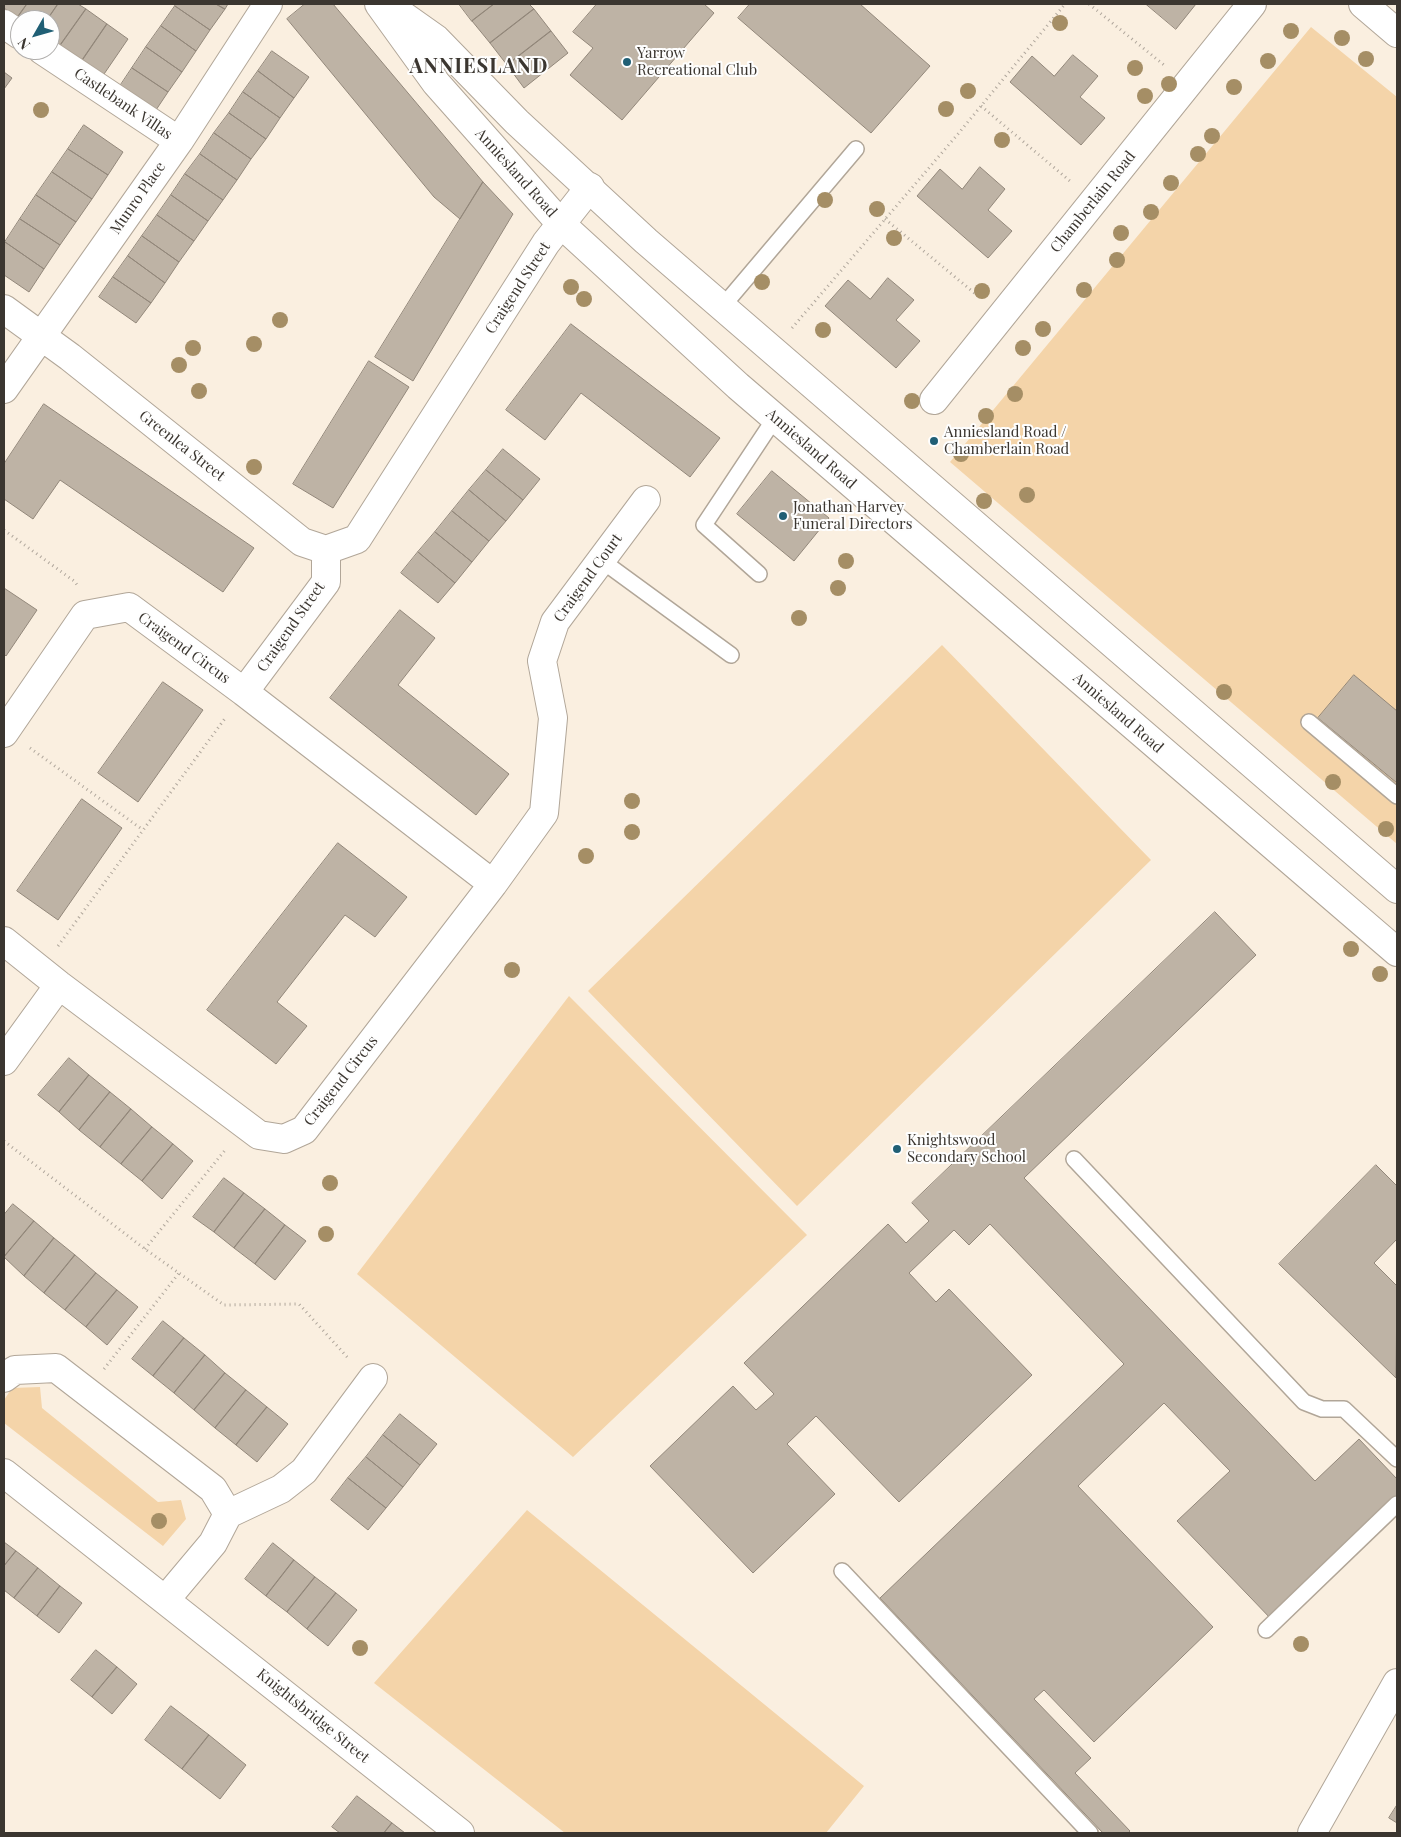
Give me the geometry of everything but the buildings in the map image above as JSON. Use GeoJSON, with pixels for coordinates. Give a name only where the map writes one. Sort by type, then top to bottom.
{"type":"FeatureCollection","features":[{"type":"Feature","properties":{"kind":"street","name":"Munro Place"},"geometry":{"type":"LineString","coordinates":[[4,389],[179,141],[268,4]]}},
{"type":"Feature","properties":{"kind":"street","name":"Anniesland Road"},"geometry":{"type":"LineString","coordinates":[[379,4],[436,83],[561,224],[775,418],[1397,952]]}},
{"type":"Feature","properties":{"kind":"street"},"geometry":{"type":"LineString","coordinates":[[387,4],[436,39],[517,122],[646,241],[1397,889]]}},
{"type":"Feature","properties":{"kind":"street","name":"Chamberlain Road"},"geometry":{"type":"LineString","coordinates":[[934,400],[1252,4]]}},
{"type":"Feature","properties":{"kind":"street"},"geometry":{"type":"LineString","coordinates":[[1363,4],[1397,33]]}},
{"type":"Feature","properties":{"kind":"street","name":"Castlebank Villas"},"geometry":{"type":"LineString","coordinates":[[57,60],[179,141]]}},
{"type":"Feature","properties":{"kind":"street","name":"Craigend Street"},"geometry":{"type":"LineString","coordinates":[[244,692],[326,582],[326,550],[357,539],[541,251],[590,188]]}},
{"type":"Feature","properties":{"kind":"street","name":"Greenlea Street"},"geometry":{"type":"LineString","coordinates":[[4,309],[302,542],[326,550]]}},
{"type":"Feature","properties":{"kind":"street","name":"Craigend Court"},"geometry":{"type":"LineString","coordinates":[[494,884],[544,813],[553,718],[542,661],[555,622],[646,500]]}},
{"type":"Feature","properties":{"kind":"street","name":"Craigend Circus"},"geometry":{"type":"LineString","coordinates":[[5,731],[85,615],[129,607],[244,692]]}},
{"type":"Feature","properties":{"kind":"street"},"geometry":{"type":"LineString","coordinates":[[244,692],[269,709],[494,884]]}},
{"type":"Feature","properties":{"kind":"street","name":"Craigend Circus"},"geometry":{"type":"LineString","coordinates":[[4,941],[245,1126],[259,1135],[284,1140],[304,1130],[494,884]]}},
{"type":"Feature","properties":{"kind":"street"},"geometry":{"type":"LineString","coordinates":[[4,1061],[50,977]]}},
{"type":"Feature","properties":{"kind":"street"},"geometry":{"type":"LineString","coordinates":[[4,1378],[15,1370],[56,1368],[213,1489],[228,1514]]}},
{"type":"Feature","properties":{"kind":"street"},"geometry":{"type":"LineString","coordinates":[[166,1599],[213,1543],[228,1514],[281,1489],[304,1471],[373,1378]]}},
{"type":"Feature","properties":{"kind":"street","name":"Knightsbridge Street"},"geometry":{"type":"LineString","coordinates":[[4,1473],[460,1833]]}},
{"type":"Feature","properties":{"kind":"street"},"geometry":{"type":"LineString","coordinates":[[1312,1833],[1397,1683]]}},
{"type":"Feature","properties":{"kind":"lane"},"geometry":{"type":"LineString","coordinates":[[723,306],[856,149]]}},
{"type":"Feature","properties":{"kind":"lane"},"geometry":{"type":"LineString","coordinates":[[759,574],[704,526],[775,418]]}},
{"type":"Feature","properties":{"kind":"lane"},"geometry":{"type":"LineString","coordinates":[[601,560],[731,655]]}},
{"type":"Feature","properties":{"kind":"lane"},"geometry":{"type":"LineString","coordinates":[[1309,722],[1397,796]]}},
{"type":"Feature","properties":{"kind":"lane"},"geometry":{"type":"LineString","coordinates":[[1074,1159],[1304,1402],[1322,1409],[1344,1409],[1397,1459]]}},
{"type":"Feature","properties":{"kind":"lane"},"geometry":{"type":"LineString","coordinates":[[1266,1630],[1397,1504]]}},
{"type":"Feature","properties":{"kind":"lane"},"geometry":{"type":"LineString","coordinates":[[842,1570],[1090,1833]]}},
{"type":"Feature","properties":{"kind":"path"},"geometry":{"type":"LineString","coordinates":[[773,350],[981,106],[1065,4]]}},
{"type":"Feature","properties":{"kind":"path"},"geometry":{"type":"LineString","coordinates":[[1090,4],[1187,84]]}},
{"type":"Feature","properties":{"kind":"path"},"geometry":{"type":"LineString","coordinates":[[981,106],[1094,201]]}},
{"type":"Feature","properties":{"kind":"path"},"geometry":{"type":"LineString","coordinates":[[885,219],[1001,316]]}},
{"type":"Feature","properties":{"kind":"path"},"geometry":{"type":"LineString","coordinates":[[4,530],[74,581],[97,613]]}},
{"type":"Feature","properties":{"kind":"path"},"geometry":{"type":"LineString","coordinates":[[50,977],[143,830],[244,692]]}},
{"type":"Feature","properties":{"kind":"path"},"geometry":{"type":"LineString","coordinates":[[5,731],[143,830]]}},
{"type":"Feature","properties":{"kind":"path"},"geometry":{"type":"LineString","coordinates":[[145,1250],[245,1126]]}},
{"type":"Feature","properties":{"kind":"path"},"geometry":{"type":"LineString","coordinates":[[4,1141],[145,1250],[224,1305],[299,1304],[342,1353],[373,1378]]}},
{"type":"Feature","properties":{"kind":"path"},"geometry":{"type":"LineString","coordinates":[[87,1391],[179,1273]]}},
{"type":"Feature","properties":{"kind":"shaded area"},"geometry":{"type":"Polygon","coordinates":[[[1311,27],[1397,97],[1397,844],[950,462],[1311,27]]]}},
{"type":"Feature","properties":{"kind":"shaded area"},"geometry":{"type":"Polygon","coordinates":[[[942,645],[1151,860],[797,1206],[588,991],[942,645]]]}},
{"type":"Feature","properties":{"kind":"shaded area"},"geometry":{"type":"Polygon","coordinates":[[[569,996],[807,1235],[573,1457],[357,1274],[569,996]]]}},
{"type":"Feature","properties":{"kind":"shaded area"},"geometry":{"type":"Polygon","coordinates":[[[40,1387],[42,1408],[158,1502],[181,1500],[186,1519],[163,1546],[4,1423],[4,1400],[12,1388],[40,1387]]]}},
{"type":"Feature","properties":{"kind":"shaded area"},"geometry":{"type":"Polygon","coordinates":[[[527,1510],[864,1786],[826,1833],[565,1833],[374,1683],[527,1510]]]}},
{"type":"Feature","properties":{"kind":"place","name":"Yarrow Recreational Club"},"geometry":{"type":"Point","coordinates":[627,62]}},
{"type":"Feature","properties":{"kind":"place","name":"Anniesland Road / Chamberlain Road"},"geometry":{"type":"Point","coordinates":[934,441]}},
{"type":"Feature","properties":{"kind":"place","name":"Jonathan Harvey Funeral Directors"},"geometry":{"type":"Point","coordinates":[783,516]}},
{"type":"Feature","properties":{"kind":"place","name":"Knightswood Secondary School"},"geometry":{"type":"Point","coordinates":[897,1149]}},
{"type":"Feature","properties":{"kind":"district","name":"ANNIESLAND"},"geometry":{"type":"Point","coordinates":[479,67]}}]}
